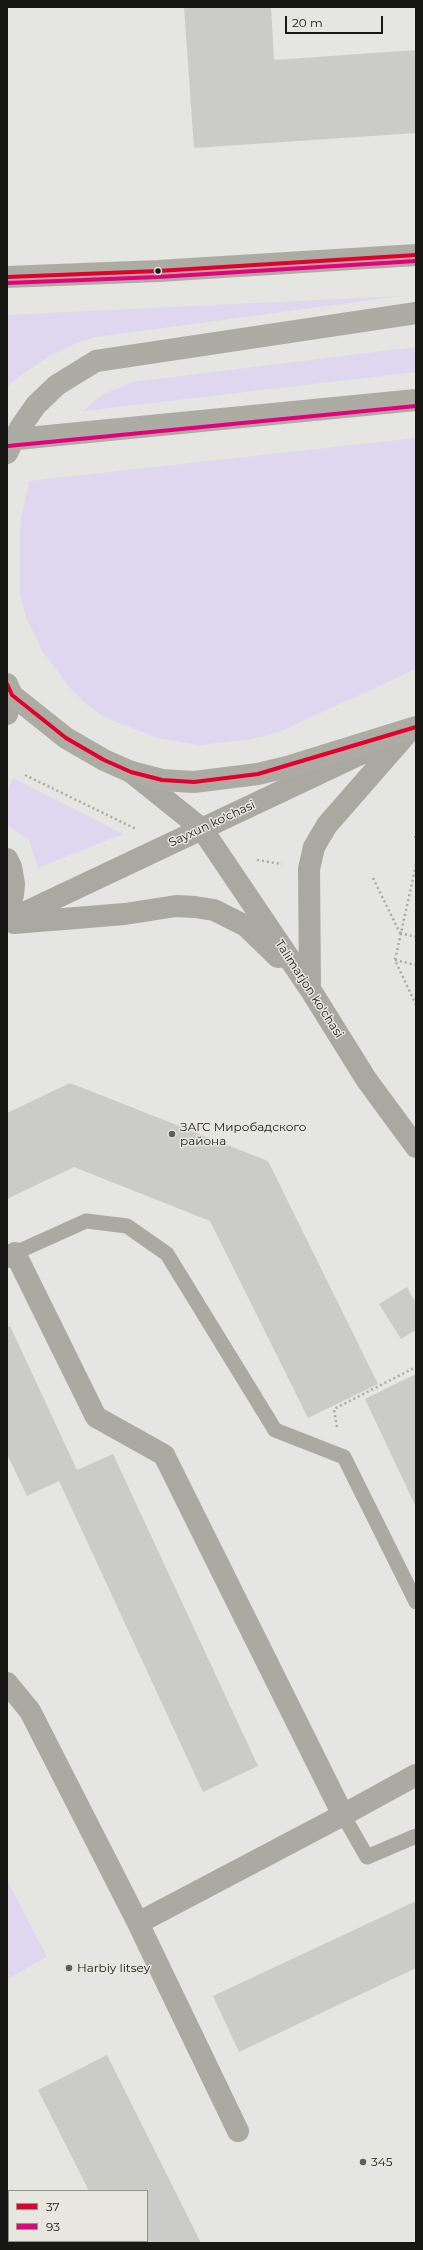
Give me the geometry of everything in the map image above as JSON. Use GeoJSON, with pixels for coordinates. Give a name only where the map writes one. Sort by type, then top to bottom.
{"type":"FeatureCollection","features":[{"type":"Feature","properties":{"kind":"main road"},"geometry":{"type":"LineString","coordinates":[[7,277],[158,271],[416,255]]}},
{"type":"Feature","properties":{"kind":"main road"},"geometry":{"type":"LineString","coordinates":[[9,444],[27,416],[46,395],[69,376],[96,361],[416,313]]}},
{"type":"Feature","properties":{"kind":"main road"},"geometry":{"type":"LineString","coordinates":[[9,444],[416,400]]}},
{"type":"Feature","properties":{"kind":"main road"},"geometry":{"type":"LineString","coordinates":[[9,698],[66,738],[104,760],[131,772],[162,780],[194,782],[228,779],[287,767],[413,728]]}},
{"type":"Feature","properties":{"kind":"main road"},"geometry":{"type":"LineString","coordinates":[[310,989],[309,869],[314,847],[327,825],[413,728]]}},
{"type":"Feature","properties":{"kind":"main road","name":"Sayxun ko'chasi"},"geometry":{"type":"LineString","coordinates":[[7,922],[413,728]]}},
{"type":"Feature","properties":{"kind":"main road","name":"Talimarjon ko'chasi"},"geometry":{"type":"LineString","coordinates":[[131,772],[202,829],[310,989],[366,1079],[416,1147]]}},
{"type":"Feature","properties":{"kind":"main road"},"geometry":{"type":"LineString","coordinates":[[7,859],[11,866],[14,884],[13,895],[7,913]]}},
{"type":"Feature","properties":{"kind":"main road"},"geometry":{"type":"LineString","coordinates":[[7,922],[125,914],[176,906],[214,910],[246,926],[310,989]]}},
{"type":"Feature","properties":{"kind":"street"},"geometry":{"type":"LineString","coordinates":[[11,1255],[96,1417],[164,1455],[344,1815]]}},
{"type":"Feature","properties":{"kind":"street"},"geometry":{"type":"LineString","coordinates":[[7,1683],[30,1711],[138,1923],[238,2130]]}},
{"type":"Feature","properties":{"kind":"street"},"geometry":{"type":"LineString","coordinates":[[138,1923],[344,1815],[416,1775]]}},
{"type":"Feature","properties":{"kind":"lane"},"geometry":{"type":"LineString","coordinates":[[11,1255],[86,1221],[127,1226],[167,1254],[275,1430],[344,1457],[416,1602]]}},
{"type":"Feature","properties":{"kind":"lane"},"geometry":{"type":"LineString","coordinates":[[344,1815],[367,1857],[416,1836]]}},
{"type":"Feature","properties":{"kind":"path"},"geometry":{"type":"LineString","coordinates":[[25,775],[141,831]]}},
{"type":"Feature","properties":{"kind":"path"},"geometry":{"type":"LineString","coordinates":[[254,860],[284,865]]}},
{"type":"Feature","properties":{"kind":"path"},"geometry":{"type":"LineString","coordinates":[[416,865],[395,960],[416,1005]]}},
{"type":"Feature","properties":{"kind":"path"},"geometry":{"type":"LineString","coordinates":[[373,878],[400,933],[416,937]]}},
{"type":"Feature","properties":{"kind":"path"},"geometry":{"type":"LineString","coordinates":[[395,960],[416,965]]}},
{"type":"Feature","properties":{"kind":"path"},"geometry":{"type":"LineString","coordinates":[[344,1457],[334,1409],[416,1367]]}},
{"type":"Feature","properties":{"kind":"shaded area"},"geometry":{"type":"Polygon","coordinates":[[[401,296],[96,337],[79,342],[48,357],[18,377],[7,387],[7,315],[401,296]]]}},
{"type":"Feature","properties":{"kind":"shaded area"},"geometry":{"type":"Polygon","coordinates":[[[416,347],[416,372],[83,411],[102,395],[132,382],[416,347]]]}},
{"type":"Feature","properties":{"kind":"shaded area"},"geometry":{"type":"Polygon","coordinates":[[[416,438],[416,669],[281,731],[252,739],[201,745],[157,738],[104,717],[85,703],[70,688],[43,652],[26,617],[20,596],[20,524],[29,481],[416,438]]]}},
{"type":"Feature","properties":{"kind":"shaded area"},"geometry":{"type":"Polygon","coordinates":[[[13,778],[123,834],[38,868],[29,840],[7,825],[7,792],[13,778]]]}},
{"type":"Feature","properties":{"kind":"shaded area"},"geometry":{"type":"Polygon","coordinates":[[[7,1880],[47,1957],[7,1979],[7,1880]]]}},
{"type":"Feature","properties":{"kind":"building"},"geometry":{"type":"Polygon","coordinates":[[[184,7],[271,7],[274,60],[416,50],[416,133],[194,148],[184,7]]]}},
{"type":"Feature","properties":{"kind":"building"},"geometry":{"type":"Polygon","coordinates":[[[70,1083],[268,1161],[378,1384],[308,1418],[210,1221],[74,1167],[7,1199],[7,1113],[70,1083]]]}},
{"type":"Feature","properties":{"kind":"building"},"geometry":{"type":"Polygon","coordinates":[[[407,1287],[416,1303],[416,1330],[401,1339],[379,1304],[407,1287]]]}},
{"type":"Feature","properties":{"kind":"building"},"geometry":{"type":"Polygon","coordinates":[[[10,1326],[77,1470],[113,1454],[258,1766],[203,1792],[59,1481],[27,1496],[7,1454],[7,1328],[10,1326]]]}},
{"type":"Feature","properties":{"kind":"building"},"geometry":{"type":"Polygon","coordinates":[[[416,1374],[416,1507],[365,1399],[416,1374]]]}},
{"type":"Feature","properties":{"kind":"building"},"geometry":{"type":"Polygon","coordinates":[[[416,1901],[416,1968],[239,2052],[213,1996],[416,1901]]]}},
{"type":"Feature","properties":{"kind":"building"},"geometry":{"type":"Polygon","coordinates":[[[107,2055],[201,2243],[115,2243],[148,2242],[148,2190],[88,2190],[38,2090],[107,2055]]]}},
{"type":"Feature","properties":{"kind":"transit line","name":"37"},"geometry":{"type":"LineString","coordinates":[[7,277],[158,271],[416,255]]}},
{"type":"Feature","properties":{"kind":"transit line","name":"93"},"geometry":{"type":"LineString","coordinates":[[7,283],[158,277],[416,261]]}},
{"type":"Feature","properties":{"kind":"transit line","name":"93"},"geometry":{"type":"LineString","coordinates":[[8,446],[416,406]]}},
{"type":"Feature","properties":{"kind":"transit line","name":"37"},"geometry":{"type":"LineString","coordinates":[[7,684],[12,695],[66,738],[104,760],[131,772],[162,780],[194,782],[258,774],[416,727]]}},
{"type":"Feature","properties":{"kind":"place","name":"ЗАГС Миробадского района"},"geometry":{"type":"Point","coordinates":[172,1134]}},
{"type":"Feature","properties":{"kind":"place","name":"Harbiy litsey"},"geometry":{"type":"Point","coordinates":[69,1968]}},
{"type":"Feature","properties":{"kind":"place","name":"345"},"geometry":{"type":"Point","coordinates":[363,2162]}}]}
